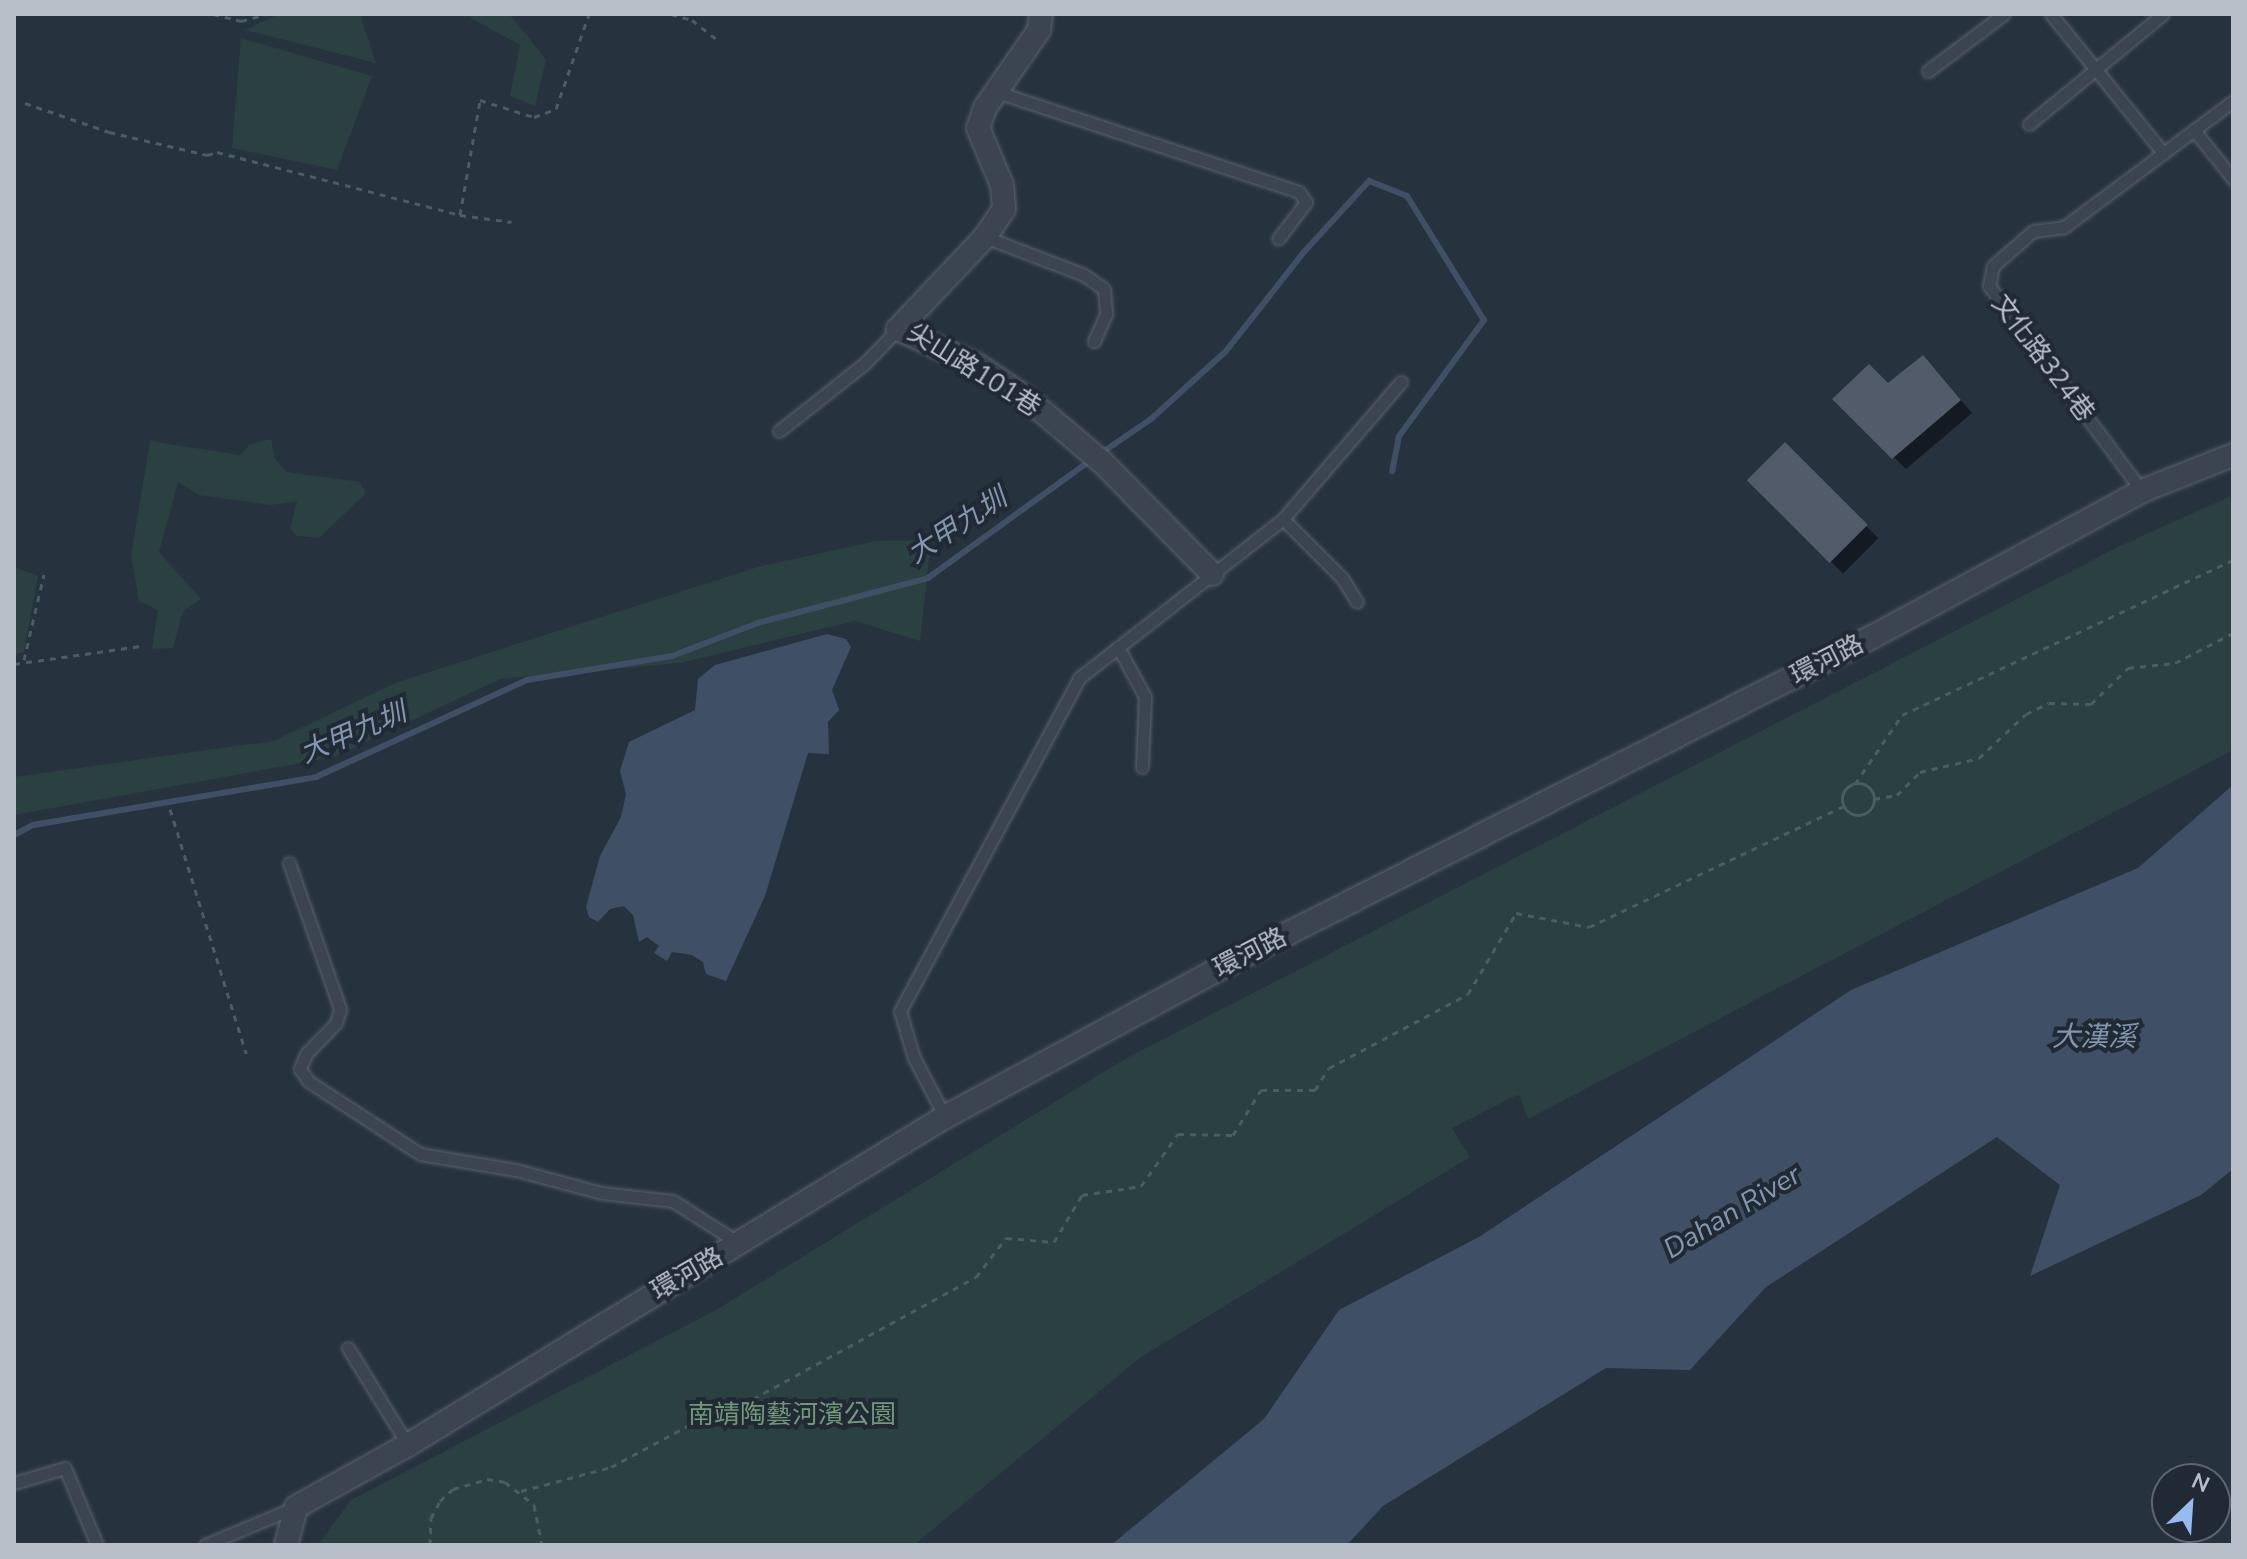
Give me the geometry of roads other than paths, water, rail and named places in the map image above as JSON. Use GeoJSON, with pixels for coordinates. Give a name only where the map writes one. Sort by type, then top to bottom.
{"type":"FeatureCollection","features":[{"type":"Feature","properties":{"kind":"street","name":"尖山路101巷"},"geometry":{"type":"LineString","coordinates":[[1041,14],[1039,30],[997,92],[978,128],[1002,185],[1004,209],[985,237],[898,329],[979,366],[1025,397],[1096,457],[1212,574]]}},
{"type":"Feature","properties":{"kind":"street","name":"環河路"},"geometry":{"type":"LineString","coordinates":[[296,1507],[408,1445],[945,1117],[1224,966],[1874,636],[2142,491],[2233,455]]}},
{"type":"Feature","properties":{"kind":"street"},"geometry":{"type":"LineString","coordinates":[[286,1545],[296,1507]]}},
{"type":"Feature","properties":{"kind":"lane"},"geometry":{"type":"LineString","coordinates":[[1928,71],[2004,14]]}},
{"type":"Feature","properties":{"kind":"lane"},"geometry":{"type":"LineString","coordinates":[[2051,14],[2098,68],[2163,153]]}},
{"type":"Feature","properties":{"kind":"lane"},"geometry":{"type":"LineString","coordinates":[[2029,124],[2163,14]]}},
{"type":"Feature","properties":{"kind":"lane"},"geometry":{"type":"LineString","coordinates":[[997,92],[1299,192],[1306,202],[1278,239]]}},
{"type":"Feature","properties":{"kind":"lane","name":"文化路324巷"},"geometry":{"type":"LineString","coordinates":[[2142,491],[1989,286],[1993,266],[2033,231],[2064,227],[2233,101]]}},
{"type":"Feature","properties":{"kind":"lane"},"geometry":{"type":"LineString","coordinates":[[2194,130],[2233,179]]}},
{"type":"Feature","properties":{"kind":"lane"},"geometry":{"type":"LineString","coordinates":[[985,237],[1084,275],[1104,289],[1106,314],[1094,341]]}},
{"type":"Feature","properties":{"kind":"lane"},"geometry":{"type":"LineString","coordinates":[[779,431],[865,363],[898,329]]}},
{"type":"Feature","properties":{"kind":"lane"},"geometry":{"type":"LineString","coordinates":[[945,1117],[914,1058],[900,1011],[1079,678],[1283,519],[1401,382]]}},
{"type":"Feature","properties":{"kind":"lane"},"geometry":{"type":"LineString","coordinates":[[1283,519],[1342,578],[1357,602]]}},
{"type":"Feature","properties":{"kind":"lane"},"geometry":{"type":"LineString","coordinates":[[1118,647],[1145,697],[1147,735],[1142,767]]}},
{"type":"Feature","properties":{"kind":"lane"},"geometry":{"type":"LineString","coordinates":[[289,863],[340,1009],[336,1023],[306,1054],[300,1069],[308,1081],[420,1154],[516,1170],[602,1193],[673,1201],[740,1244]]}},
{"type":"Feature","properties":{"kind":"lane"},"geometry":{"type":"LineString","coordinates":[[348,1348],[408,1445]]}},
{"type":"Feature","properties":{"kind":"lane"},"geometry":{"type":"LineString","coordinates":[[14,1483],[65,1468],[97,1545]]}},
{"type":"Feature","properties":{"kind":"lane","name":"環河路"},"geometry":{"type":"LineString","coordinates":[[205,1545],[296,1507]]}},
{"type":"Feature","properties":{"kind":"water"},"geometry":{"type":"Polygon","coordinates":[[[827,634],[846,639],[851,647],[832,690],[839,710],[828,722],[829,754],[808,753],[765,896],[726,981],[706,974],[703,962],[692,955],[672,952],[667,961],[654,953],[659,946],[647,937],[639,942],[633,915],[624,906],[610,909],[598,922],[589,917],[586,907],[600,856],[621,817],[626,794],[620,771],[629,742],[695,710],[698,679],[715,665],[827,634]]]}},
{"type":"Feature","properties":{"kind":"water","name":"大漢溪"},"geometry":{"type":"Polygon","coordinates":[[[2233,785],[2233,1169],[2201,1195],[2030,1276],[2060,1185],[1997,1137],[1766,1287],[1690,1370],[1606,1368],[1383,1506],[1347,1545],[1111,1545],[1264,1419],[1339,1310],[1479,1237],[1851,990],[2138,868],[2233,785]]]}},
{"type":"Feature","properties":{"kind":"waterway","name":"大甲九圳"},"geometry":{"type":"LineString","coordinates":[[1100,454],[1151,419],[1226,351],[1303,253],[1369,181],[1407,196],[1484,320],[1399,436],[1392,471]]}},
{"type":"Feature","properties":{"kind":"waterway","name":"大甲九圳"},"geometry":{"type":"LineString","coordinates":[[14,835],[33,825],[316,777],[527,680],[672,656],[758,623],[928,578],[1091,460]]}},
{"type":"Feature","properties":{"kind":"water label","name":"Dahan River"},"geometry":{"type":"Point","coordinates":[1732,1212]}},
{"type":"Feature","properties":{"kind":"park label","name":"南靖陶藝河濱公園"},"geometry":{"type":"Point","coordinates":[792,1415]}}]}
